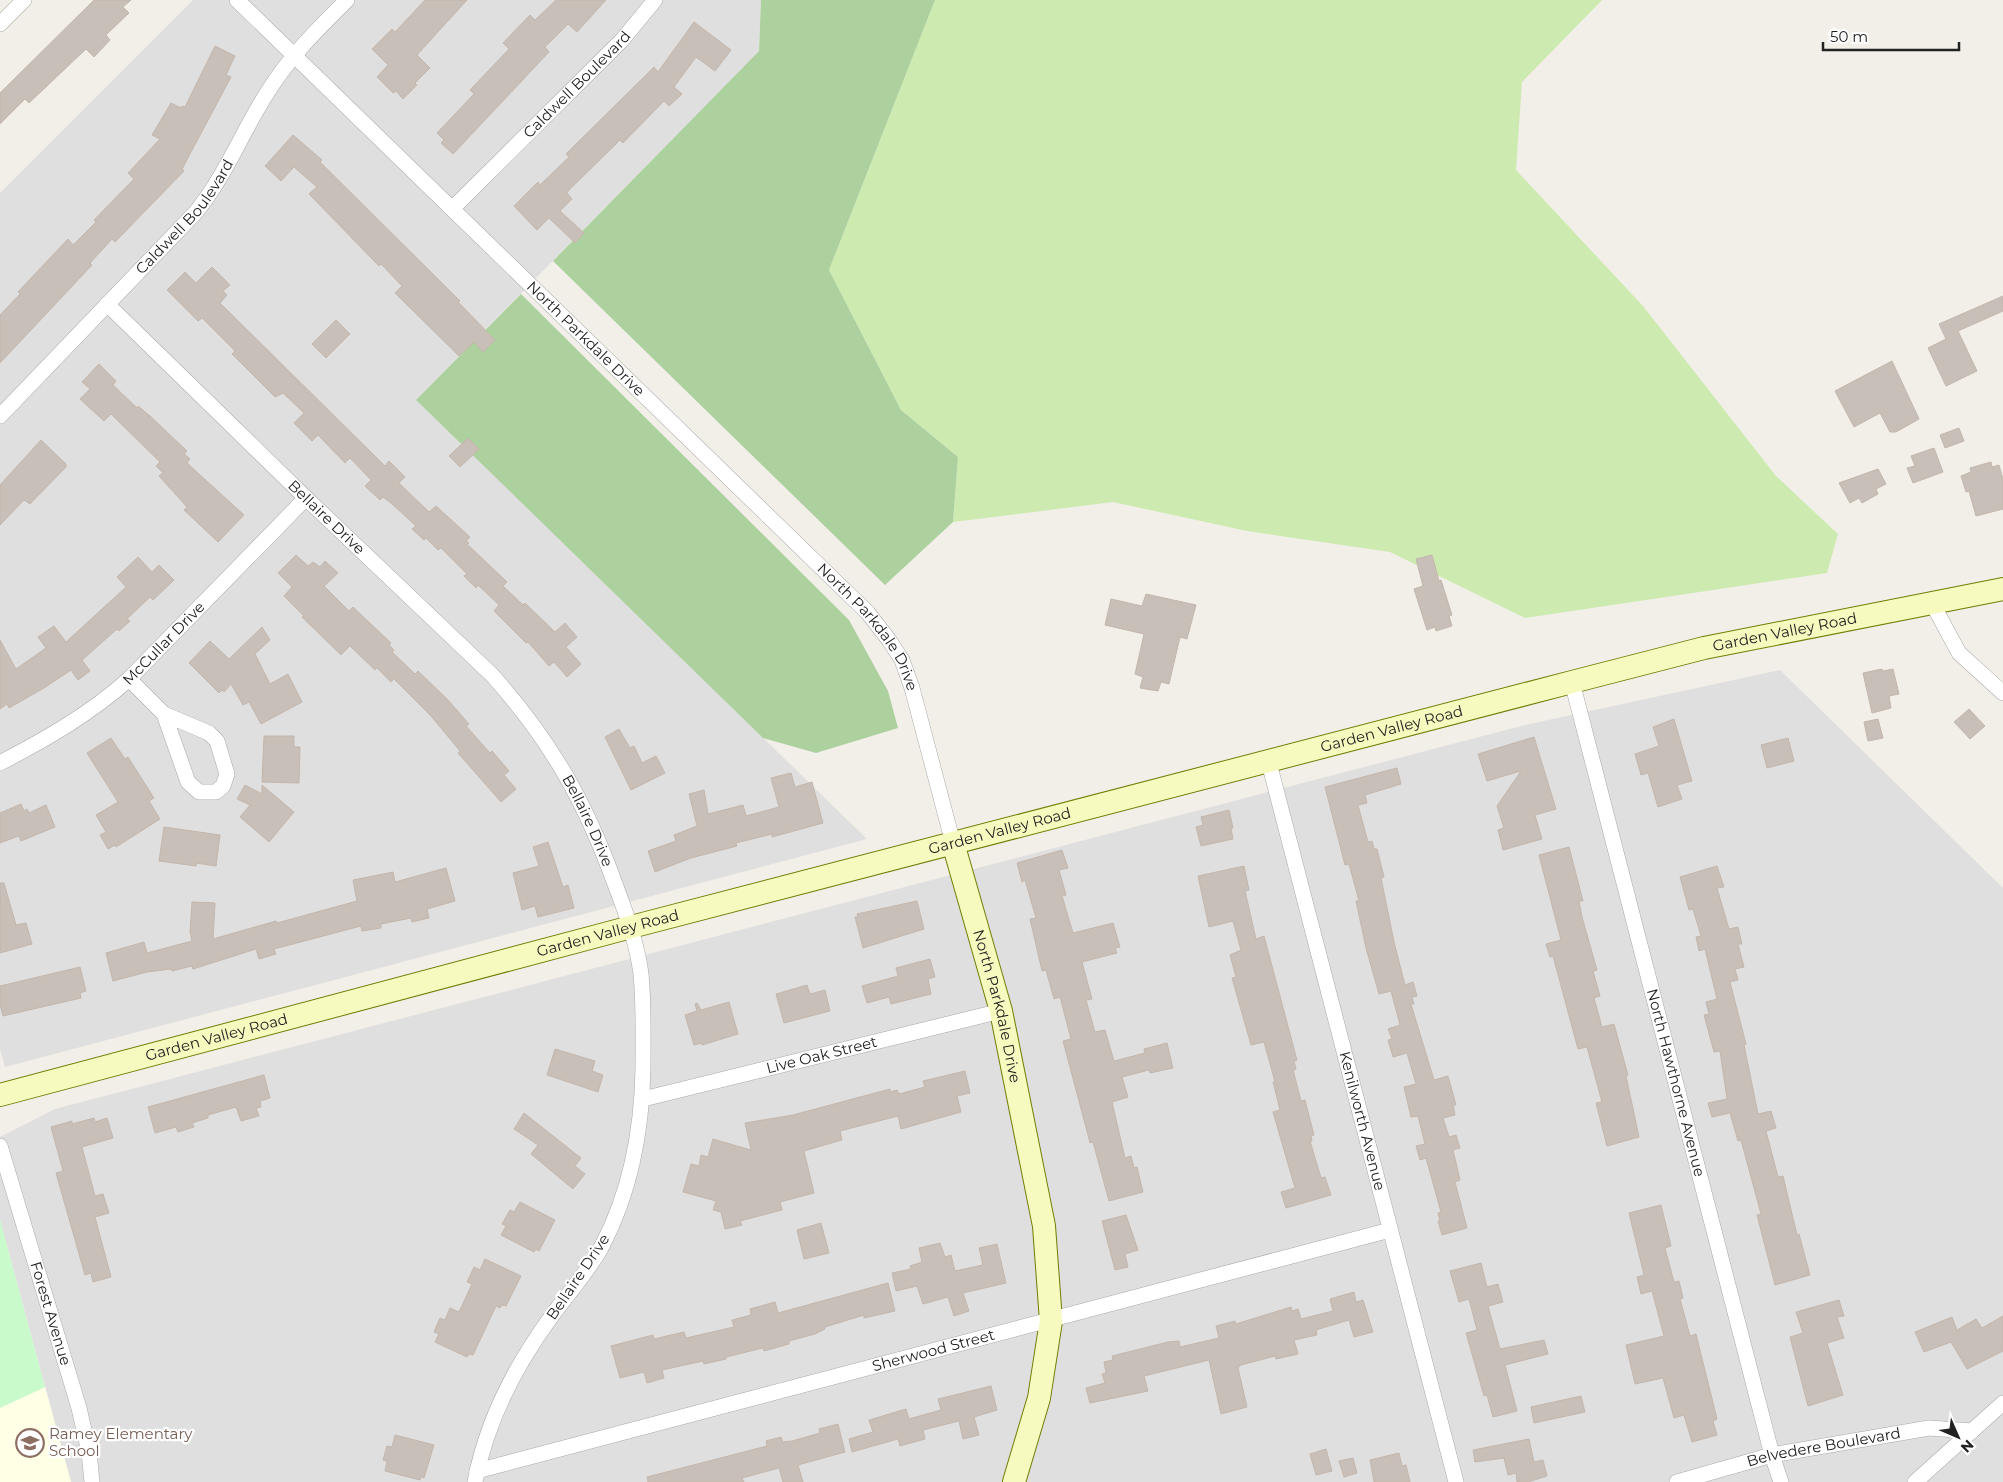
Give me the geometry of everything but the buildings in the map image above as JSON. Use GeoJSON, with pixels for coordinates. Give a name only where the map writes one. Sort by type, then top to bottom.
{"type":"FeatureCollection","features":[{"type":"Feature","properties":{"kind":"street"},"geometry":{"type":"LineString","coordinates":[[0,24],[24,0]]}},
{"type":"Feature","properties":{"kind":"street","name":"North Parkdale Drive"},"geometry":{"type":"LineString","coordinates":[[236,0],[293,53],[841,586],[889,640],[902,660],[915,696],[953,843],[1001,1011],[1044,1226],[1051,1321],[1039,1398],[1014,1482]]}},
{"type":"Feature","properties":{"kind":"street","name":"Caldwell Boulevard"},"geometry":{"type":"LineString","coordinates":[[0,416],[196,212],[214,190],[266,94],[293,53],[346,0]]}},
{"type":"Feature","properties":{"kind":"street","name":"Caldwell Boulevard"},"geometry":{"type":"LineString","coordinates":[[453,208],[622,40],[655,0]]}},
{"type":"Feature","properties":{"kind":"street","name":"Bellaire Drive"},"geometry":{"type":"LineString","coordinates":[[107,304],[306,498],[492,674],[519,705],[547,742],[574,786],[596,832],[631,927],[640,973],[643,1041],[642,1098],[633,1161],[622,1202],[602,1246],[549,1320],[513,1377],[489,1433],[476,1476]]}},
{"type":"Feature","properties":{"kind":"street","name":"McCullar Drive"},"geometry":{"type":"LineString","coordinates":[[0,763],[64,729],[106,699],[129,679],[306,498]]}},
{"type":"Feature","properties":{"kind":"street","name":"Garden Valley Road"},"geometry":{"type":"LineString","coordinates":[[0,1095],[631,927],[1704,648],[2003,589]]}},
{"type":"Feature","properties":{"kind":"street"},"geometry":{"type":"LineString","coordinates":[[1932,602],[1959,653],[2003,693]]}},
{"type":"Feature","properties":{"kind":"street"},"geometry":{"type":"LineString","coordinates":[[129,679],[164,714],[209,733],[217,741],[227,774],[223,786],[216,792],[205,794],[199,792],[188,782],[164,714]]}},
{"type":"Feature","properties":{"kind":"street","name":"North Hawthorne Avenue"},"geometry":{"type":"LineString","coordinates":[[1572,682],[1772,1455],[1781,1482]]}},
{"type":"Feature","properties":{"kind":"street","name":"Kenilworth Avenue"},"geometry":{"type":"LineString","coordinates":[[1268,760],[1456,1482]]}},
{"type":"Feature","properties":{"kind":"street","name":"Live Oak Street"},"geometry":{"type":"LineString","coordinates":[[642,1098],[1001,1011]]}},
{"type":"Feature","properties":{"kind":"street","name":"Forest Avenue"},"geometry":{"type":"LineString","coordinates":[[0,1146],[79,1408],[89,1452],[92,1482]]}},
{"type":"Feature","properties":{"kind":"street","name":"Sherwood Street"},"geometry":{"type":"LineString","coordinates":[[476,1476],[1390,1230]]}},
{"type":"Feature","properties":{"kind":"street"},"geometry":{"type":"LineString","coordinates":[[1915,1482],[2003,1403]]}},
{"type":"Feature","properties":{"kind":"street","name":"Belvedere Boulevard"},"geometry":{"type":"LineString","coordinates":[[1677,1482],[1772,1455],[1928,1428],[1972,1430]]}},
{"type":"Feature","properties":{"kind":"shaded area"},"geometry":{"type":"Polygon","coordinates":[[[193,0],[761,0],[759,51],[416,400],[867,839],[5,1067],[0,1049],[0,193],[193,0]]]}},
{"type":"Feature","properties":{"kind":"shaded area"},"geometry":{"type":"Polygon","coordinates":[[[1780,670],[2003,888],[2003,1482],[71,1482],[0,1220],[0,1137],[55,1109],[1525,725],[1780,670]]]}},
{"type":"Feature","properties":{"kind":"shaded area","name":"Ramey Elementary School"},"geometry":{"type":"Polygon","coordinates":[[[45,1387],[71,1482],[0,1482],[0,1408],[45,1387]]]}},
{"type":"Feature","properties":{"kind":"green space"},"geometry":{"type":"Polygon","coordinates":[[[761,0],[935,0],[829,270],[901,410],[958,457],[953,522],[885,585],[553,261],[759,51],[761,0]]]}},
{"type":"Feature","properties":{"kind":"green space"},"geometry":{"type":"Polygon","coordinates":[[[935,0],[1602,0],[1522,82],[1516,170],[1643,306],[1776,476],[1838,534],[1827,573],[1525,618],[1390,552],[1247,531],[1113,502],[953,522],[958,457],[901,410],[829,270],[935,0]]]}},
{"type":"Feature","properties":{"kind":"green space"},"geometry":{"type":"Polygon","coordinates":[[[521,294],[849,620],[888,691],[898,728],[816,753],[763,738],[416,400],[521,294]]]}},
{"type":"Feature","properties":{"kind":"green space"},"geometry":{"type":"Polygon","coordinates":[[[0,1220],[45,1387],[0,1408],[0,1220]]]}},
{"type":"Feature","properties":{"kind":"place","name":"Ramey Elementary School"},"geometry":{"type":"Point","coordinates":[30,1443]}}]}
